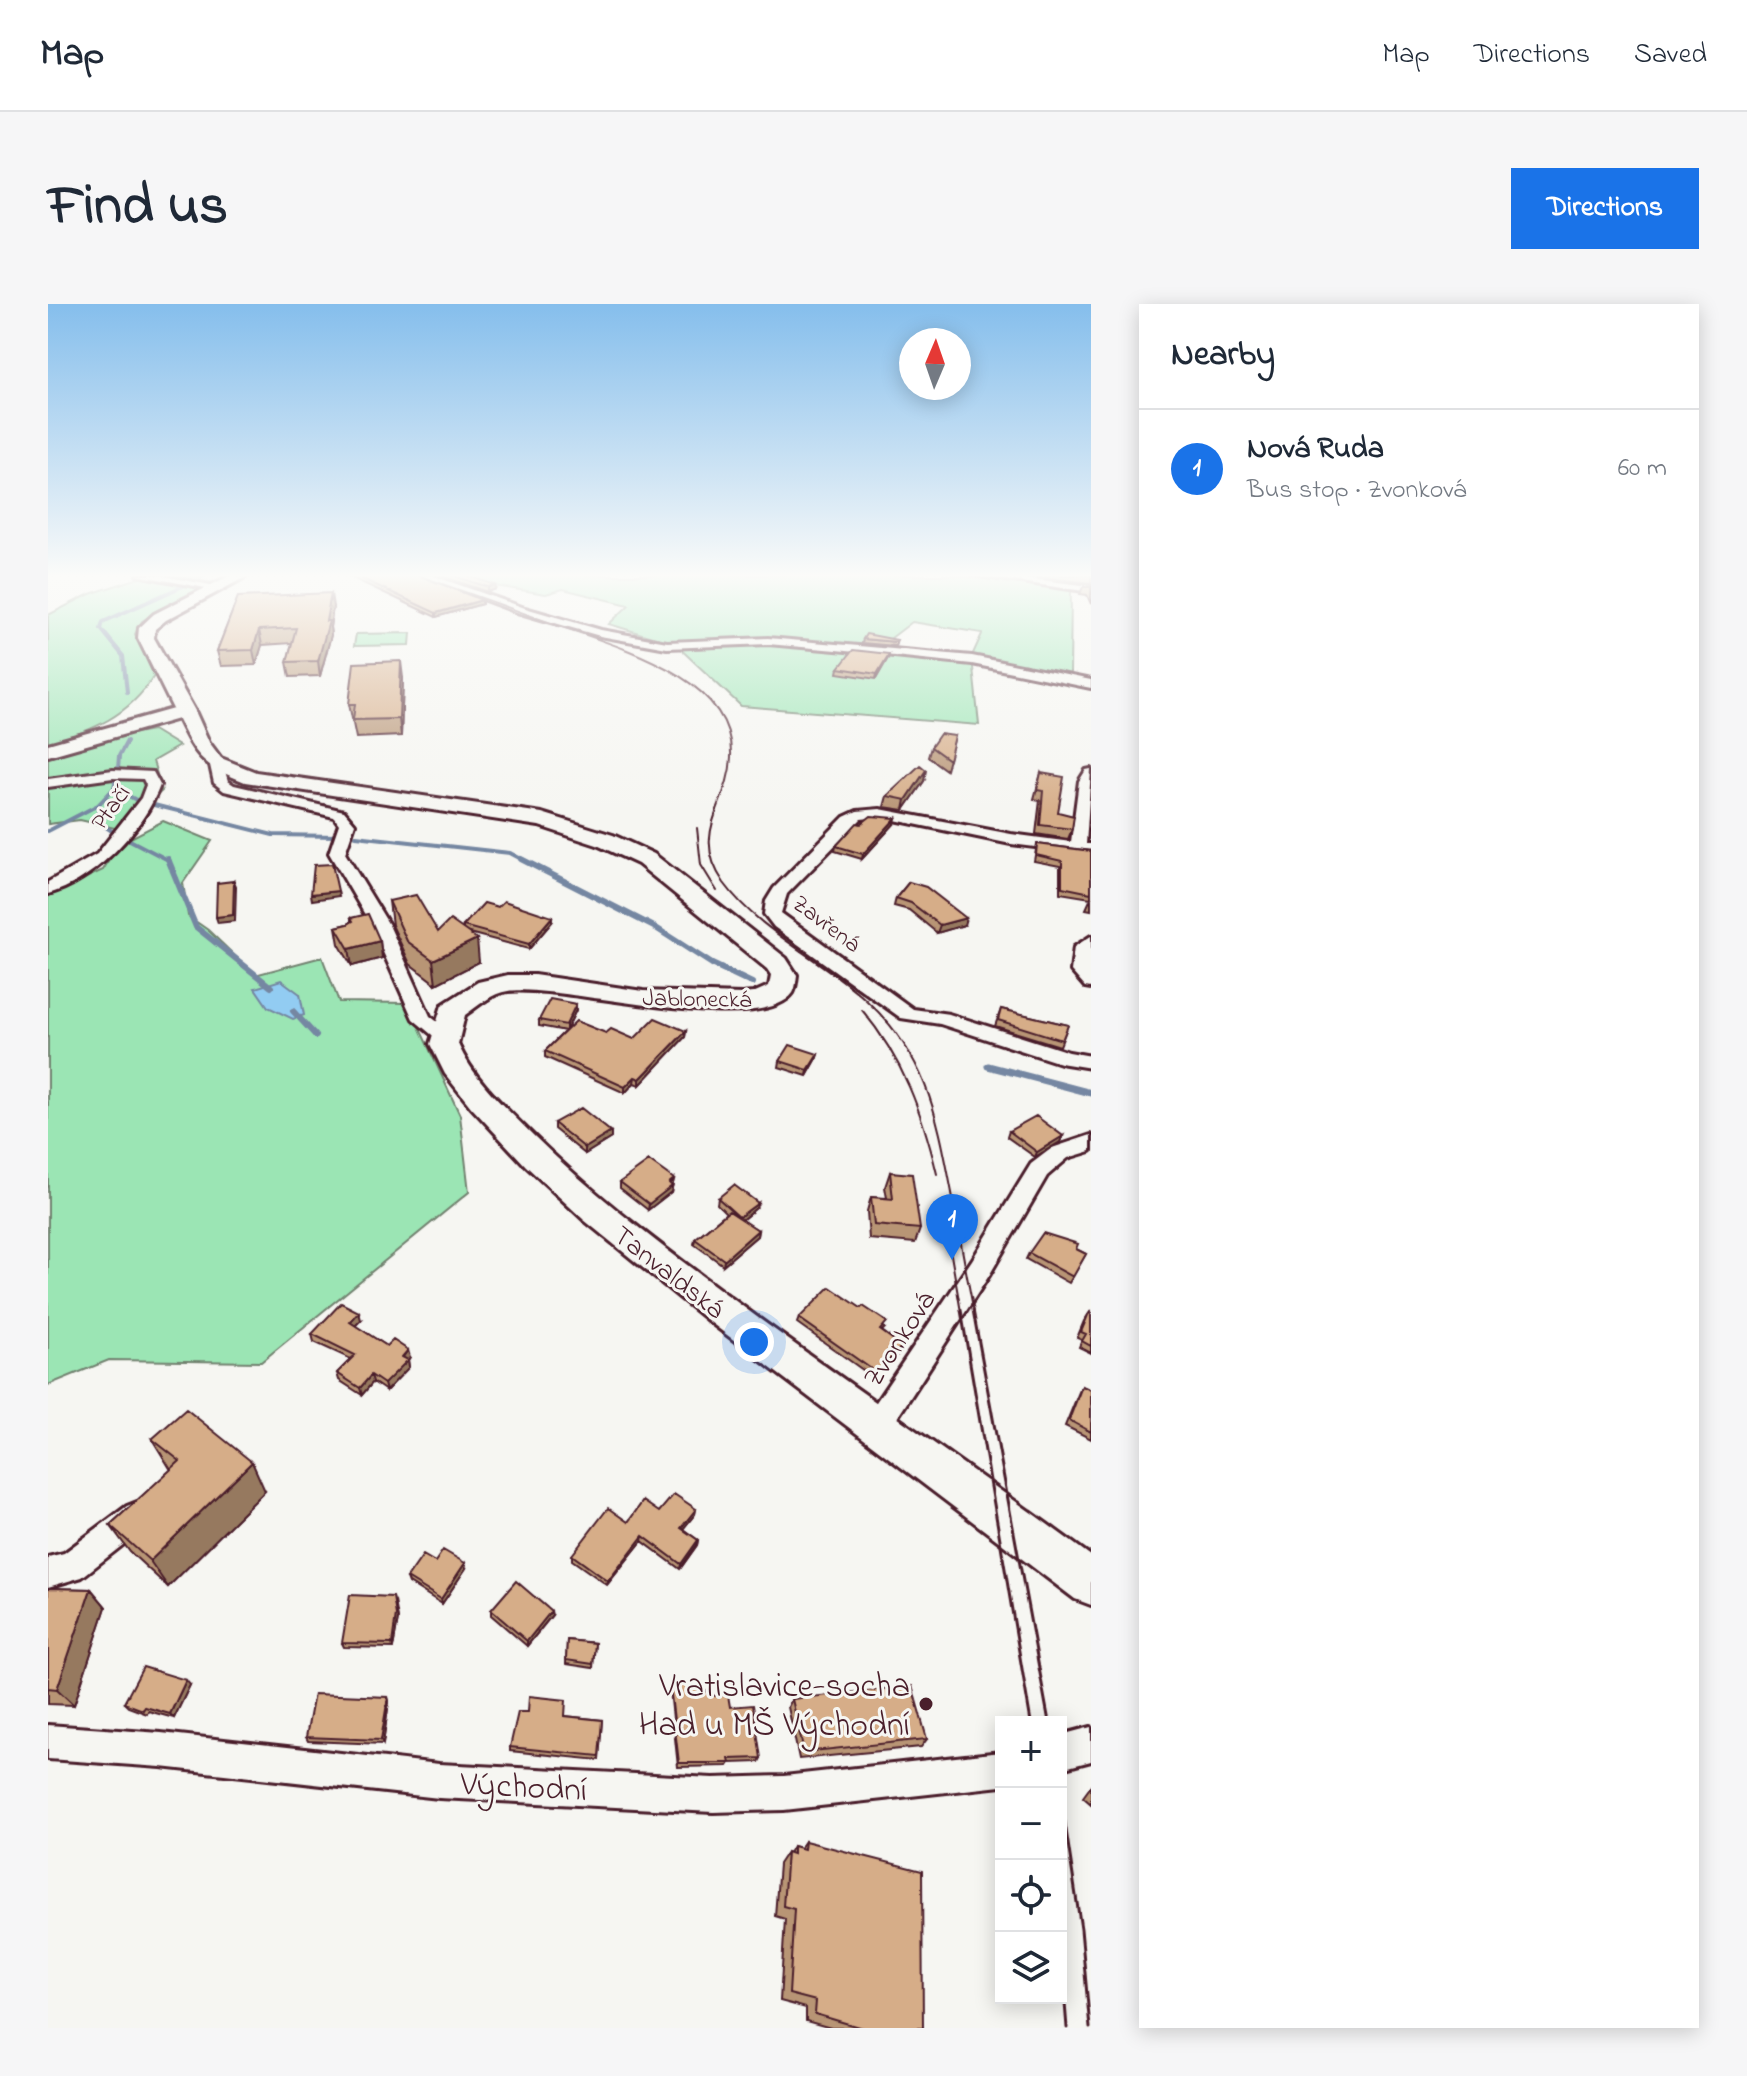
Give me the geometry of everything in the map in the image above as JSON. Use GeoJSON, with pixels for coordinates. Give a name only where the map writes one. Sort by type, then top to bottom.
{"type":"FeatureCollection","features":[{"type":"Feature","properties":{"kind":"main road"},"geometry":{"type":"LineString","coordinates":[[156,655],[200,744]]}},
{"type":"Feature","properties":{"kind":"main road"},"geometry":{"type":"LineString","coordinates":[[125,723],[167,675]]}},
{"type":"Feature","properties":{"kind":"main road"},"geometry":{"type":"LineString","coordinates":[[48,750],[125,723],[186,711]]}},
{"type":"Feature","properties":{"kind":"main road"},"geometry":{"type":"LineString","coordinates":[[125,723],[179,729],[200,744],[217,765]]}},
{"type":"Feature","properties":{"kind":"main road","name":"Jablonecká"},"geometry":{"type":"LineString","coordinates":[[217,765],[252,778],[542,820],[605,840],[646,859],[777,964],[784,975],[784,983],[776,994],[742,1002],[643,999],[534,983],[508,983],[487,988],[452,1011],[444,1035]]}},
{"type":"Feature","properties":{"kind":"main road","name":"Tanvaldská"},"geometry":{"type":"LineString","coordinates":[[444,1035],[447,1051],[480,1096],[583,1202],[682,1282],[876,1426],[1090,1578]]}},
{"type":"Feature","properties":{"kind":"street"},"geometry":{"type":"LineString","coordinates":[[924,655],[972,660],[1091,684]]}},
{"type":"Feature","properties":{"kind":"street"},"geometry":{"type":"LineString","coordinates":[[217,765],[221,783],[229,788],[328,811],[343,818],[347,824],[337,853],[380,925],[422,1019],[444,1035]]}},
{"type":"Feature","properties":{"kind":"street","name":"Ptačí"},"geometry":{"type":"LineString","coordinates":[[48,783],[134,773],[148,775],[153,785],[148,799],[103,857],[48,889]]}},
{"type":"Feature","properties":{"kind":"street","name":"Zavřená"},"geometry":{"type":"LineString","coordinates":[[1091,773],[1086,781],[1084,849],[1011,839],[880,813],[857,815],[780,891],[772,914],[780,923],[908,1014],[942,1018],[1067,1058],[1091,1062]]}},
{"type":"Feature","properties":{"kind":"street"},"geometry":{"type":"LineString","coordinates":[[1091,941],[1083,947],[1080,971],[1091,983]]}},
{"type":"Feature","properties":{"kind":"street","name":"Zvonková"},"geometry":{"type":"LineString","coordinates":[[876,1426],[969,1286],[1039,1170],[1060,1153],[1091,1143]]}},
{"type":"Feature","properties":{"kind":"street"},"geometry":{"type":"LineString","coordinates":[[48,1572],[71,1566],[164,1496]]}},
{"type":"Feature","properties":{"kind":"street","name":"Východní"},"geometry":{"type":"LineString","coordinates":[[48,1742],[161,1750],[439,1781],[713,1795],[784,1793],[995,1770]]}},
{"type":"Feature","properties":{"kind":"street"},"geometry":{"type":"LineString","coordinates":[[1067,1750],[1091,1744]]}},
{"type":"Feature","properties":{"kind":"green space"},"geometry":{"type":"Polygon","coordinates":[[[48,655],[145,655],[154,676],[133,702],[94,727],[48,743],[48,655]]]}},
{"type":"Feature","properties":{"kind":"green space"},"geometry":{"type":"Polygon","coordinates":[[[687,655],[971,658],[972,655],[1070,655],[1070,675],[972,658],[979,725],[741,706],[687,655]]]}},
{"type":"Feature","properties":{"kind":"green space"},"geometry":{"type":"Polygon","coordinates":[[[153,730],[179,746],[153,761],[162,791],[119,829],[80,820],[48,824],[48,757],[96,740],[153,730]]]}},
{"type":"Feature","properties":{"kind":"green space"},"geometry":{"type":"Polygon","coordinates":[[[163,821],[212,841],[183,883],[188,916],[208,930],[255,975],[322,957],[339,1002],[408,1003],[460,1115],[469,1192],[261,1362],[109,1360],[48,1385],[48,896],[103,870],[119,844],[163,821]]]}},
{"type":"Feature","properties":{"kind":"water"},"geometry":{"type":"Polygon","coordinates":[[[281,980],[300,994],[304,1015],[293,1019],[268,1007],[255,988],[281,980]]]}},
{"type":"Feature","properties":{"kind":"building"},"geometry":{"type":"Polygon","coordinates":[[[289,655],[320,655],[318,661],[287,662],[289,655]]]}},
{"type":"Feature","properties":{"kind":"building"},"geometry":{"type":"Polygon","coordinates":[[[849,655],[888,655],[877,674],[839,668],[849,655]]]}},
{"type":"Feature","properties":{"kind":"building"},"geometry":{"type":"Polygon","coordinates":[[[401,661],[399,719],[353,720],[355,704],[349,704],[354,663],[401,661]]]}},
{"type":"Feature","properties":{"kind":"building"},"geometry":{"type":"Polygon","coordinates":[[[940,734],[955,736],[949,760],[931,747],[940,734]]]}},
{"type":"Feature","properties":{"kind":"building"},"geometry":{"type":"Polygon","coordinates":[[[920,765],[926,770],[906,800],[887,796],[920,765]]]}},
{"type":"Feature","properties":{"kind":"building"},"geometry":{"type":"Polygon","coordinates":[[[1041,773],[1064,777],[1058,812],[1074,816],[1072,829],[1040,825],[1043,791],[1037,790],[1041,773]]]}},
{"type":"Feature","properties":{"kind":"building"},"geometry":{"type":"Polygon","coordinates":[[[871,816],[896,818],[863,854],[836,846],[857,823],[861,824],[871,816]]]}},
{"type":"Feature","properties":{"kind":"building"},"geometry":{"type":"Polygon","coordinates":[[[1037,844],[1091,851],[1091,893],[1062,887],[1062,861],[1036,855],[1037,844]]]}},
{"type":"Feature","properties":{"kind":"building"},"geometry":{"type":"Polygon","coordinates":[[[332,864],[338,891],[311,894],[314,865],[332,864]]]}},
{"type":"Feature","properties":{"kind":"building"},"geometry":{"type":"Polygon","coordinates":[[[234,881],[233,915],[216,917],[217,883],[234,881]]]}},
{"type":"Feature","properties":{"kind":"building"},"geometry":{"type":"Polygon","coordinates":[[[909,882],[926,887],[966,918],[940,925],[911,903],[896,898],[909,882]]]}},
{"type":"Feature","properties":{"kind":"building"},"geometry":{"type":"Polygon","coordinates":[[[416,895],[438,932],[450,920],[477,939],[433,960],[407,941],[389,901],[416,895]]]}},
{"type":"Feature","properties":{"kind":"building"},"geometry":{"type":"Polygon","coordinates":[[[504,901],[552,917],[529,944],[463,926],[484,903],[498,907],[504,901]]]}},
{"type":"Feature","properties":{"kind":"building"},"geometry":{"type":"Polygon","coordinates":[[[368,914],[380,941],[349,949],[336,927],[353,921],[351,918],[368,914]]]}},
{"type":"Feature","properties":{"kind":"building"},"geometry":{"type":"Polygon","coordinates":[[[550,999],[576,1004],[566,1025],[539,1020],[550,999]]]}},
{"type":"Feature","properties":{"kind":"building"},"geometry":{"type":"Polygon","coordinates":[[[1001,1009],[1068,1025],[1062,1040],[998,1020],[1001,1009]]]}},
{"type":"Feature","properties":{"kind":"building"},"geometry":{"type":"Polygon","coordinates":[[[655,1018],[686,1031],[640,1079],[635,1077],[625,1087],[545,1051],[576,1021],[606,1033],[611,1029],[634,1039],[655,1018]]]}},
{"type":"Feature","properties":{"kind":"building"},"geometry":{"type":"Polygon","coordinates":[[[790,1045],[818,1054],[808,1070],[780,1061],[790,1045]]]}},
{"type":"Feature","properties":{"kind":"building"},"geometry":{"type":"Polygon","coordinates":[[[581,1108],[611,1132],[585,1148],[554,1123],[581,1108]]]}},
{"type":"Feature","properties":{"kind":"building"},"geometry":{"type":"Polygon","coordinates":[[[1036,1116],[1063,1136],[1037,1152],[1009,1131],[1036,1116]]]}},
{"type":"Feature","properties":{"kind":"building"},"geometry":{"type":"Polygon","coordinates":[[[649,1161],[674,1179],[669,1183],[672,1186],[649,1204],[620,1182],[649,1161]]]}},
{"type":"Feature","properties":{"kind":"building"},"geometry":{"type":"Polygon","coordinates":[[[890,1172],[912,1174],[920,1229],[874,1225],[871,1197],[893,1199],[890,1172]]]}},
{"type":"Feature","properties":{"kind":"building"},"geometry":{"type":"Polygon","coordinates":[[[734,1185],[758,1203],[739,1217],[718,1198],[734,1185]]]}},
{"type":"Feature","properties":{"kind":"building"},"geometry":{"type":"Polygon","coordinates":[[[729,1211],[758,1230],[724,1260],[695,1239],[729,1211]]]}},
{"type":"Feature","properties":{"kind":"building"},"geometry":{"type":"Polygon","coordinates":[[[1043,1233],[1078,1244],[1076,1249],[1086,1254],[1073,1277],[1029,1253],[1043,1233]]]}},
{"type":"Feature","properties":{"kind":"building"},"geometry":{"type":"Polygon","coordinates":[[[830,1287],[887,1322],[880,1330],[902,1346],[877,1373],[799,1318],[830,1287]]]}},
{"type":"Feature","properties":{"kind":"building"},"geometry":{"type":"Polygon","coordinates":[[[341,1303],[359,1312],[350,1322],[387,1346],[393,1340],[408,1350],[402,1357],[408,1360],[384,1384],[371,1375],[360,1388],[337,1373],[355,1355],[312,1334],[341,1303]]]}},
{"type":"Feature","properties":{"kind":"building"},"geometry":{"type":"Polygon","coordinates":[[[1091,1311],[1091,1346],[1082,1341],[1086,1334],[1081,1332],[1091,1311]]]}},
{"type":"Feature","properties":{"kind":"building"},"geometry":{"type":"Polygon","coordinates":[[[1082,1386],[1091,1390],[1091,1432],[1069,1420],[1082,1386]]]}},
{"type":"Feature","properties":{"kind":"building"},"geometry":{"type":"Polygon","coordinates":[[[186,1409],[252,1462],[150,1561],[110,1525],[180,1461],[152,1439],[186,1409]]]}},
{"type":"Feature","properties":{"kind":"building"},"geometry":{"type":"Polygon","coordinates":[[[674,1494],[696,1509],[681,1528],[698,1540],[681,1564],[643,1536],[608,1581],[572,1555],[608,1508],[628,1522],[643,1501],[659,1512],[674,1494]]]}},
{"type":"Feature","properties":{"kind":"building"},"geometry":{"type":"Polygon","coordinates":[[[443,1550],[465,1563],[441,1599],[407,1578],[423,1555],[435,1562],[443,1550]]]}},
{"type":"Feature","properties":{"kind":"building"},"geometry":{"type":"Polygon","coordinates":[[[516,1581],[551,1611],[527,1641],[491,1610],[516,1581]]]}},
{"type":"Feature","properties":{"kind":"building"},"geometry":{"type":"Polygon","coordinates":[[[48,1588],[91,1589],[57,1689],[48,1688],[48,1588]]]}},
{"type":"Feature","properties":{"kind":"building"},"geometry":{"type":"Polygon","coordinates":[[[350,1595],[393,1597],[396,1615],[392,1644],[342,1643],[350,1595]]]}},
{"type":"Feature","properties":{"kind":"building"},"geometry":{"type":"Polygon","coordinates":[[[567,1640],[595,1643],[593,1664],[566,1660],[567,1640]]]}},
{"type":"Feature","properties":{"kind":"building"},"geometry":{"type":"Polygon","coordinates":[[[143,1667],[186,1680],[170,1714],[124,1703],[143,1667]]]}},
{"type":"Feature","properties":{"kind":"building"},"geometry":{"type":"Polygon","coordinates":[[[698,1683],[699,1692],[708,1691],[709,1696],[728,1695],[730,1707],[753,1705],[761,1758],[729,1759],[730,1763],[679,1763],[670,1686],[698,1683]]]}},
{"type":"Feature","properties":{"kind":"building"},"geometry":{"type":"Polygon","coordinates":[[[912,1686],[927,1739],[804,1752],[792,1699],[912,1686]]]}},
{"type":"Feature","properties":{"kind":"building"},"geometry":{"type":"Polygon","coordinates":[[[314,1694],[388,1697],[381,1740],[306,1737],[314,1694]]]}},
{"type":"Feature","properties":{"kind":"building"},"geometry":{"type":"Polygon","coordinates":[[[529,1696],[566,1700],[565,1716],[602,1720],[599,1756],[510,1747],[518,1712],[528,1712],[529,1696]]]}},
{"type":"Feature","properties":{"kind":"building"},"geometry":{"type":"Polygon","coordinates":[[[805,1841],[922,1871],[923,2028],[862,2028],[815,2014],[816,2001],[789,1994],[794,1909],[783,1906],[787,1852],[793,1854],[793,1846],[804,1849],[805,1841]]]}},
{"type":"Feature","properties":{"kind":"waterway"},"geometry":{"type":"LineString","coordinates":[[123,655],[127,692]]}},
{"type":"Feature","properties":{"kind":"waterway"},"geometry":{"type":"LineString","coordinates":[[118,769],[119,756],[127,741]]}},
{"type":"Feature","properties":{"kind":"waterway"},"geometry":{"type":"LineString","coordinates":[[114,788],[116,776]]}},
{"type":"Feature","properties":{"kind":"waterway"},"geometry":{"type":"LineString","coordinates":[[98,805],[114,788]]}},
{"type":"Feature","properties":{"kind":"waterway"},"geometry":{"type":"LineString","coordinates":[[114,788],[138,801]]}},
{"type":"Feature","properties":{"kind":"waterway"},"geometry":{"type":"LineString","coordinates":[[150,804],[273,835],[339,836]]}},
{"type":"Feature","properties":{"kind":"waterway"},"geometry":{"type":"LineString","coordinates":[[48,831],[98,805]]}},
{"type":"Feature","properties":{"kind":"waterway"},"geometry":{"type":"LineString","coordinates":[[98,805],[98,822],[112,831]]}},
{"type":"Feature","properties":{"kind":"waterway"},"geometry":{"type":"LineString","coordinates":[[356,836],[510,853],[525,861]]}},
{"type":"Feature","properties":{"kind":"waterway"},"geometry":{"type":"LineString","coordinates":[[124,837],[169,860]]}},
{"type":"Feature","properties":{"kind":"waterway"},"geometry":{"type":"LineString","coordinates":[[521,859],[656,928],[712,964],[752,983]]}},
{"type":"Feature","properties":{"kind":"waterway"},"geometry":{"type":"LineString","coordinates":[[169,860],[196,927],[271,987]]}},
{"type":"Feature","properties":{"kind":"waterway"},"geometry":{"type":"LineString","coordinates":[[293,1011],[316,1036]]}},
{"type":"Feature","properties":{"kind":"waterway"},"geometry":{"type":"LineString","coordinates":[[988,1066],[1091,1093]]}},
{"type":"Feature","properties":{"kind":"tram line"},"geometry":{"type":"LineString","coordinates":[[640,655],[691,684],[713,704],[727,728],[731,757],[729,774],[710,834],[714,865],[724,883],[773,931],[865,999],[886,1020],[916,1064],[941,1138],[974,1312]]}},
{"type":"Feature","properties":{"kind":"tram line"},"geometry":{"type":"LineString","coordinates":[[697,828],[701,865],[717,891]]}},
{"type":"Feature","properties":{"kind":"tram line"},"geometry":{"type":"LineString","coordinates":[[862,1010],[900,1067],[925,1129],[937,1174]]}},
{"type":"Feature","properties":{"kind":"tram line"},"geometry":{"type":"LineString","coordinates":[[950,1249],[961,1312]]}},
{"type":"Feature","properties":{"kind":"tram line"},"geometry":{"type":"LineString","coordinates":[[961,1310],[1030,1716]]}},
{"type":"Feature","properties":{"kind":"tram line"},"geometry":{"type":"LineString","coordinates":[[973,1310],[1048,1716]]}},
{"type":"Feature","properties":{"kind":"tram line"},"geometry":{"type":"LineString","coordinates":[[1067,1837],[1081,1929],[1090,2028]]}},
{"type":"Feature","properties":{"kind":"tram line"},"geometry":{"type":"LineString","coordinates":[[1065,2004],[1067,2028]]}},
{"type":"Feature","properties":{"kind":"place","name":"Nová Ruda"},"geometry":{"type":"Point","coordinates":[952,1260]}},
{"type":"Feature","properties":{"kind":"place","name":"Vratislavice-socha Had u MŠ Východní"},"geometry":{"type":"Point","coordinates":[926,1704]}}]}
